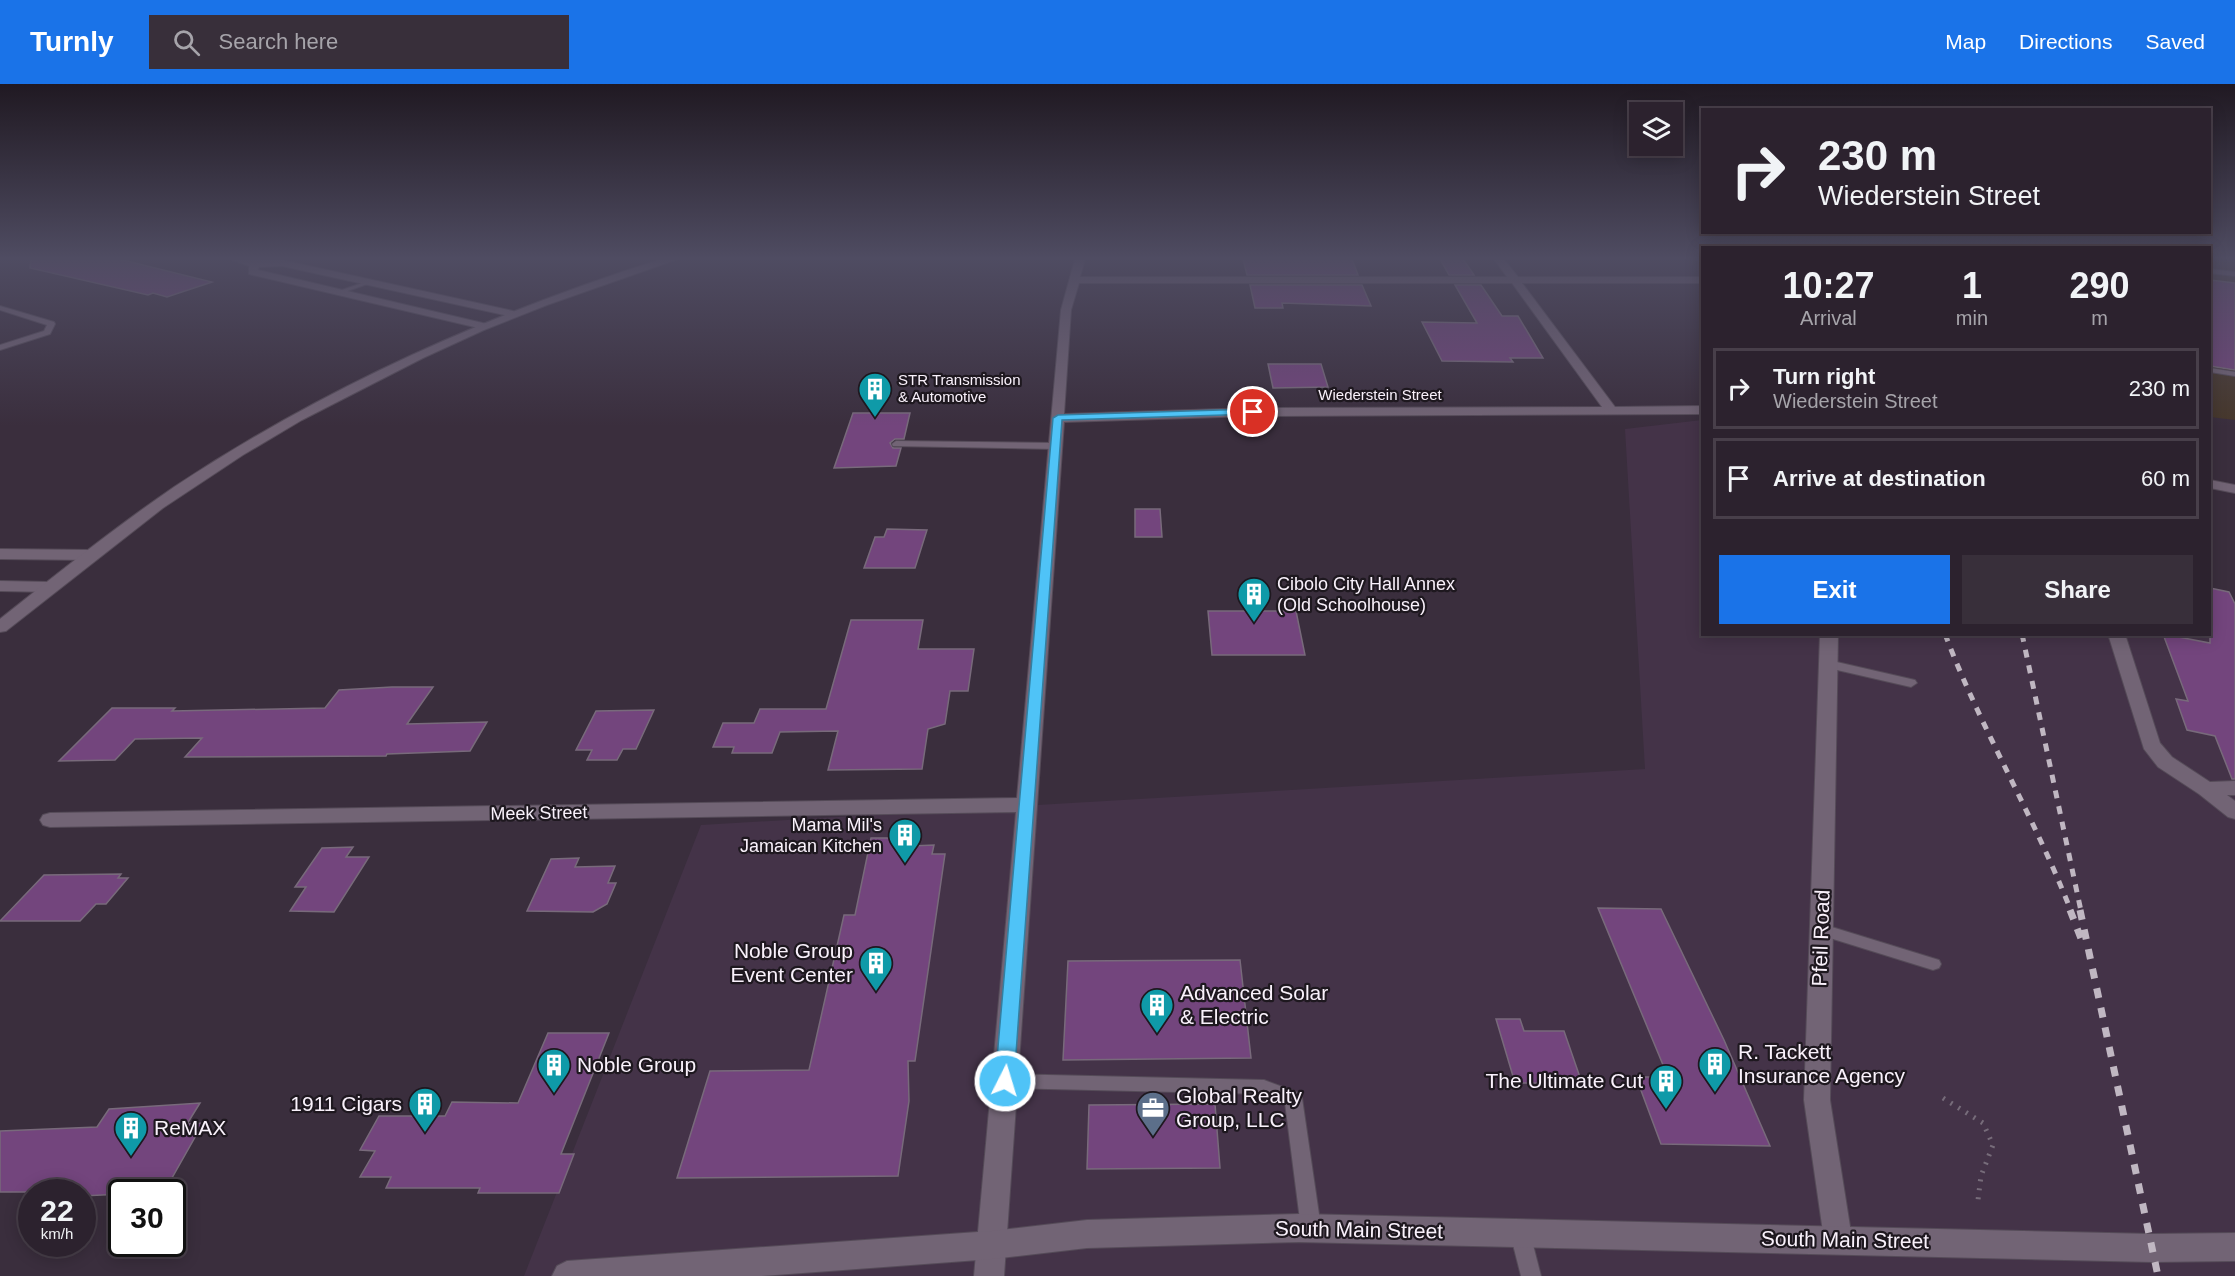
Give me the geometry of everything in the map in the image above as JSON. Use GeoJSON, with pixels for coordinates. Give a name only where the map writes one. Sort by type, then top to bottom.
{"type":"FeatureCollection","features":[{"type":"Feature","properties":{"kind":"street"},"geometry":{"type":"LineString","coordinates":[[435,315],[483,326]]}},
{"type":"Feature","properties":{"kind":"street"},"geometry":{"type":"LineString","coordinates":[[0,627],[179,490],[289,422],[403,362],[511,315]]}},
{"type":"Feature","properties":{"kind":"street"},"geometry":{"type":"LineString","coordinates":[[989,1276],[1066,315]]}},
{"type":"Feature","properties":{"kind":"street"},"geometry":{"type":"LineString","coordinates":[[1541,315],[1613,412]]}},
{"type":"Feature","properties":{"kind":"street","name":"Wiederstein Street"},"geometry":{"type":"LineString","coordinates":[[1058,418],[1253,412],[1701,410]]}},
{"type":"Feature","properties":{"kind":"street"},"geometry":{"type":"LineString","coordinates":[[2211,484],[2235,489]]}},
{"type":"Feature","properties":{"kind":"street"},"geometry":{"type":"LineString","coordinates":[[0,554],[93,555]]}},
{"type":"Feature","properties":{"kind":"street"},"geometry":{"type":"LineString","coordinates":[[0,585],[50,587]]}},
{"type":"Feature","properties":{"kind":"street","name":"Pfeil Road"},"geometry":{"type":"LineString","coordinates":[[1828,636],[1817,1100],[1838,1239]]}},
{"type":"Feature","properties":{"kind":"street"},"geometry":{"type":"LineString","coordinates":[[2117,636],[2151,745],[2165,762],[2206,789],[2235,812]]}},
{"type":"Feature","properties":{"kind":"street"},"geometry":{"type":"LineString","coordinates":[[2206,789],[2235,788]]}},
{"type":"Feature","properties":{"kind":"street","name":"Meek Street"},"geometry":{"type":"LineString","coordinates":[[50,820],[1027,805]]}},
{"type":"Feature","properties":{"kind":"street","name":"South Main Street"},"geometry":{"type":"LineString","coordinates":[[567,1276],[992,1245],[1087,1234],[1311,1228],[2152,1248],[2235,1247]]}},
{"type":"Feature","properties":{"kind":"lane"},"geometry":{"type":"LineString","coordinates":[[0,348],[47,332],[51,324],[21,315]]}},
{"type":"Feature","properties":{"kind":"lane"},"geometry":{"type":"LineString","coordinates":[[2211,370],[2235,374]]}},
{"type":"Feature","properties":{"kind":"lane"},"geometry":{"type":"LineString","coordinates":[[896,444],[1056,446]]}},
{"type":"Feature","properties":{"kind":"lane"},"geometry":{"type":"LineString","coordinates":[[1828,664],[1911,683]]}},
{"type":"Feature","properties":{"kind":"lane"},"geometry":{"type":"LineString","coordinates":[[1822,930],[1933,964]]}},
{"type":"Feature","properties":{"kind":"lane"},"geometry":{"type":"LineString","coordinates":[[1005,1081],[1264,1087],[1293,1098],[1311,1228]]}},
{"type":"Feature","properties":{"kind":"lane"},"geometry":{"type":"LineString","coordinates":[[1520,1233],[1531,1276]]}},
{"type":"Feature","properties":{"kind":"path"},"geometry":{"type":"LineString","coordinates":[[1943,1098],[1983,1123],[1993,1144],[1981,1176],[1978,1200]]}},
{"type":"Feature","properties":{"kind":"shaded area"},"geometry":{"type":"Polygon","coordinates":[[[2211,315],[2235,315],[2235,420],[2211,417],[2211,315]]]}},
{"type":"Feature","properties":{"kind":"shaded area"},"geometry":{"type":"Polygon","coordinates":[[[1701,420],[1701,636],[2211,636],[2211,624],[2235,629],[2235,1276],[524,1276],[701,825],[1645,769],[1625,429],[1701,420]]]}},
{"type":"Feature","properties":{"kind":"building"},"geometry":{"type":"Polygon","coordinates":[[[1472,315],[1518,316],[1543,358],[1510,358],[1513,362],[1442,361],[1422,322],[1477,323],[1472,315]]]}},
{"type":"Feature","properties":{"kind":"building"},"geometry":{"type":"Polygon","coordinates":[[[2211,315],[2235,315],[2235,370],[2211,366],[2211,315]]]}},
{"type":"Feature","properties":{"kind":"building"},"geometry":{"type":"Polygon","coordinates":[[[1268,364],[1321,364],[1328,387],[1273,388],[1268,364]]]}},
{"type":"Feature","properties":{"kind":"building"},"geometry":{"type":"Polygon","coordinates":[[[853,413],[910,413],[904,439],[895,439],[890,443],[893,448],[901,448],[896,466],[834,468],[853,413]]]}},
{"type":"Feature","properties":{"kind":"building"},"geometry":{"type":"Polygon","coordinates":[[[1135,509],[1160,509],[1162,537],[1135,537],[1135,509]]]}},
{"type":"Feature","properties":{"kind":"building"},"geometry":{"type":"Polygon","coordinates":[[[887,529],[927,530],[915,568],[864,568],[875,537],[884,537],[887,529]]]}},
{"type":"Feature","properties":{"kind":"building"},"geometry":{"type":"Polygon","coordinates":[[[2211,588],[2229,592],[2235,604],[2235,779],[2232,779],[2215,736],[2187,730],[2176,699],[2188,701],[2164,636],[2210,643],[2211,588]]]}},
{"type":"Feature","properties":{"kind":"building","name":"Cibolo City Hall Annex (Old Schoolhouse)"},"geometry":{"type":"Polygon","coordinates":[[[1208,611],[1296,611],[1305,655],[1212,655],[1208,611]]]}},
{"type":"Feature","properties":{"kind":"building"},"geometry":{"type":"Polygon","coordinates":[[[851,620],[923,620],[918,649],[974,649],[968,691],[950,691],[945,724],[928,729],[922,769],[828,770],[838,731],[780,732],[772,753],[732,753],[734,747],[713,747],[723,723],[754,723],[760,709],[826,709],[851,620]]]}},
{"type":"Feature","properties":{"kind":"building"},"geometry":{"type":"Polygon","coordinates":[[[433,687],[407,724],[487,722],[470,751],[387,754],[386,756],[185,757],[202,738],[135,739],[115,760],[59,761],[112,708],[175,708],[172,711],[325,708],[339,690],[433,687]]]}},
{"type":"Feature","properties":{"kind":"building"},"geometry":{"type":"Polygon","coordinates":[[[654,710],[636,749],[623,749],[617,760],[587,760],[592,750],[576,750],[596,711],[654,710]]]}},
{"type":"Feature","properties":{"kind":"building","name":"Noble Group Event Center"},"geometry":{"type":"Polygon","coordinates":[[[871,838],[912,838],[911,846],[934,845],[932,854],[945,854],[915,1061],[908,1061],[909,1101],[898,1176],[677,1178],[710,1071],[809,1070],[844,915],[855,915],[871,838]]]}},
{"type":"Feature","properties":{"kind":"building"},"geometry":{"type":"Polygon","coordinates":[[[353,847],[346,857],[369,857],[334,912],[290,911],[306,887],[295,887],[322,848],[353,847]]]}},
{"type":"Feature","properties":{"kind":"building"},"geometry":{"type":"Polygon","coordinates":[[[579,858],[575,867],[615,866],[608,883],[616,883],[607,904],[593,912],[527,911],[551,859],[579,858]]]}},
{"type":"Feature","properties":{"kind":"building"},"geometry":{"type":"Polygon","coordinates":[[[121,874],[118,878],[128,878],[106,904],[96,904],[80,921],[0,921],[44,875],[121,874]]]}},
{"type":"Feature","properties":{"kind":"building"},"geometry":{"type":"Polygon","coordinates":[[[1598,908],[1661,909],[1724,1040],[1770,1146],[1661,1144],[1636,1077],[1668,1077],[1598,908]]]}},
{"type":"Feature","properties":{"kind":"building"},"geometry":{"type":"Polygon","coordinates":[[[1240,960],[1251,1058],[1063,1060],[1068,961],[1240,960]]]}},
{"type":"Feature","properties":{"kind":"building"},"geometry":{"type":"Polygon","coordinates":[[[1496,1019],[1520,1019],[1524,1031],[1564,1031],[1582,1083],[1515,1083],[1496,1019]]]}},
{"type":"Feature","properties":{"kind":"building"},"geometry":{"type":"Polygon","coordinates":[[[548,1033],[609,1033],[561,1154],[574,1154],[559,1193],[478,1193],[480,1188],[386,1188],[391,1177],[360,1177],[375,1151],[360,1150],[379,1116],[445,1116],[452,1102],[518,1103],[548,1033]]]}},
{"type":"Feature","properties":{"kind":"building","name":"ReMAX"},"geometry":{"type":"Polygon","coordinates":[[[200,1103],[187,1124],[203,1123],[171,1179],[108,1179],[108,1195],[96,1195],[96,1179],[18,1179],[18,1192],[0,1192],[0,1131],[97,1127],[109,1109],[200,1103]]]}},
{"type":"Feature","properties":{"kind":"building","name":"Global Realty Group, LLC"},"geometry":{"type":"Polygon","coordinates":[[[1215,1104],[1220,1168],[1087,1169],[1089,1105],[1215,1104]]]}},
{"type":"Feature","properties":{"kind":"railway"},"geometry":{"type":"LineString","coordinates":[[1946,636],[2071,911]]}},
{"type":"Feature","properties":{"kind":"railway"},"geometry":{"type":"LineString","coordinates":[[2022,636],[2081,911]]}},
{"type":"Feature","properties":{"kind":"railway"},"geometry":{"type":"LineString","coordinates":[[2070,910],[2082,941]]}},
{"type":"Feature","properties":{"kind":"railway"},"geometry":{"type":"LineString","coordinates":[[2080,910],[2158,1276]]}},
{"type":"Feature","properties":{"kind":"place","name":"STR Transmission & Automotive"},"geometry":{"type":"Point","coordinates":[875,418]}},
{"type":"Feature","properties":{"kind":"place","name":"Cibolo City Hall Annex (Old Schoolhouse)"},"geometry":{"type":"Point","coordinates":[1254,623]}},
{"type":"Feature","properties":{"kind":"place","name":"Mama Mil's Jamaican Kitchen"},"geometry":{"type":"Point","coordinates":[905,864]}},
{"type":"Feature","properties":{"kind":"place","name":"Noble Group Event Center"},"geometry":{"type":"Point","coordinates":[876,992]}},
{"type":"Feature","properties":{"kind":"place","name":"Advanced Solar & Electric"},"geometry":{"type":"Point","coordinates":[1157,1034]}},
{"type":"Feature","properties":{"kind":"place","name":"R. Tackett Insurance Agency"},"geometry":{"type":"Point","coordinates":[1715,1093]}},
{"type":"Feature","properties":{"kind":"place","name":"Noble Group"},"geometry":{"type":"Point","coordinates":[554,1094]}},
{"type":"Feature","properties":{"kind":"place","name":"The Ultimate Cut"},"geometry":{"type":"Point","coordinates":[1666,1110]}},
{"type":"Feature","properties":{"kind":"place","name":"1911 Cigars"},"geometry":{"type":"Point","coordinates":[425,1133]}},
{"type":"Feature","properties":{"kind":"place","name":"Global Realty Group, LLC"},"geometry":{"type":"Point","coordinates":[1153,1137]}},
{"type":"Feature","properties":{"kind":"place","name":"ReMAX"},"geometry":{"type":"Point","coordinates":[131,1157]}},
{"type":"Feature","properties":{"kind":"route"},"geometry":{"type":"LineString","coordinates":[[1005,1081],[1058,418],[1253,412]]}}]}
